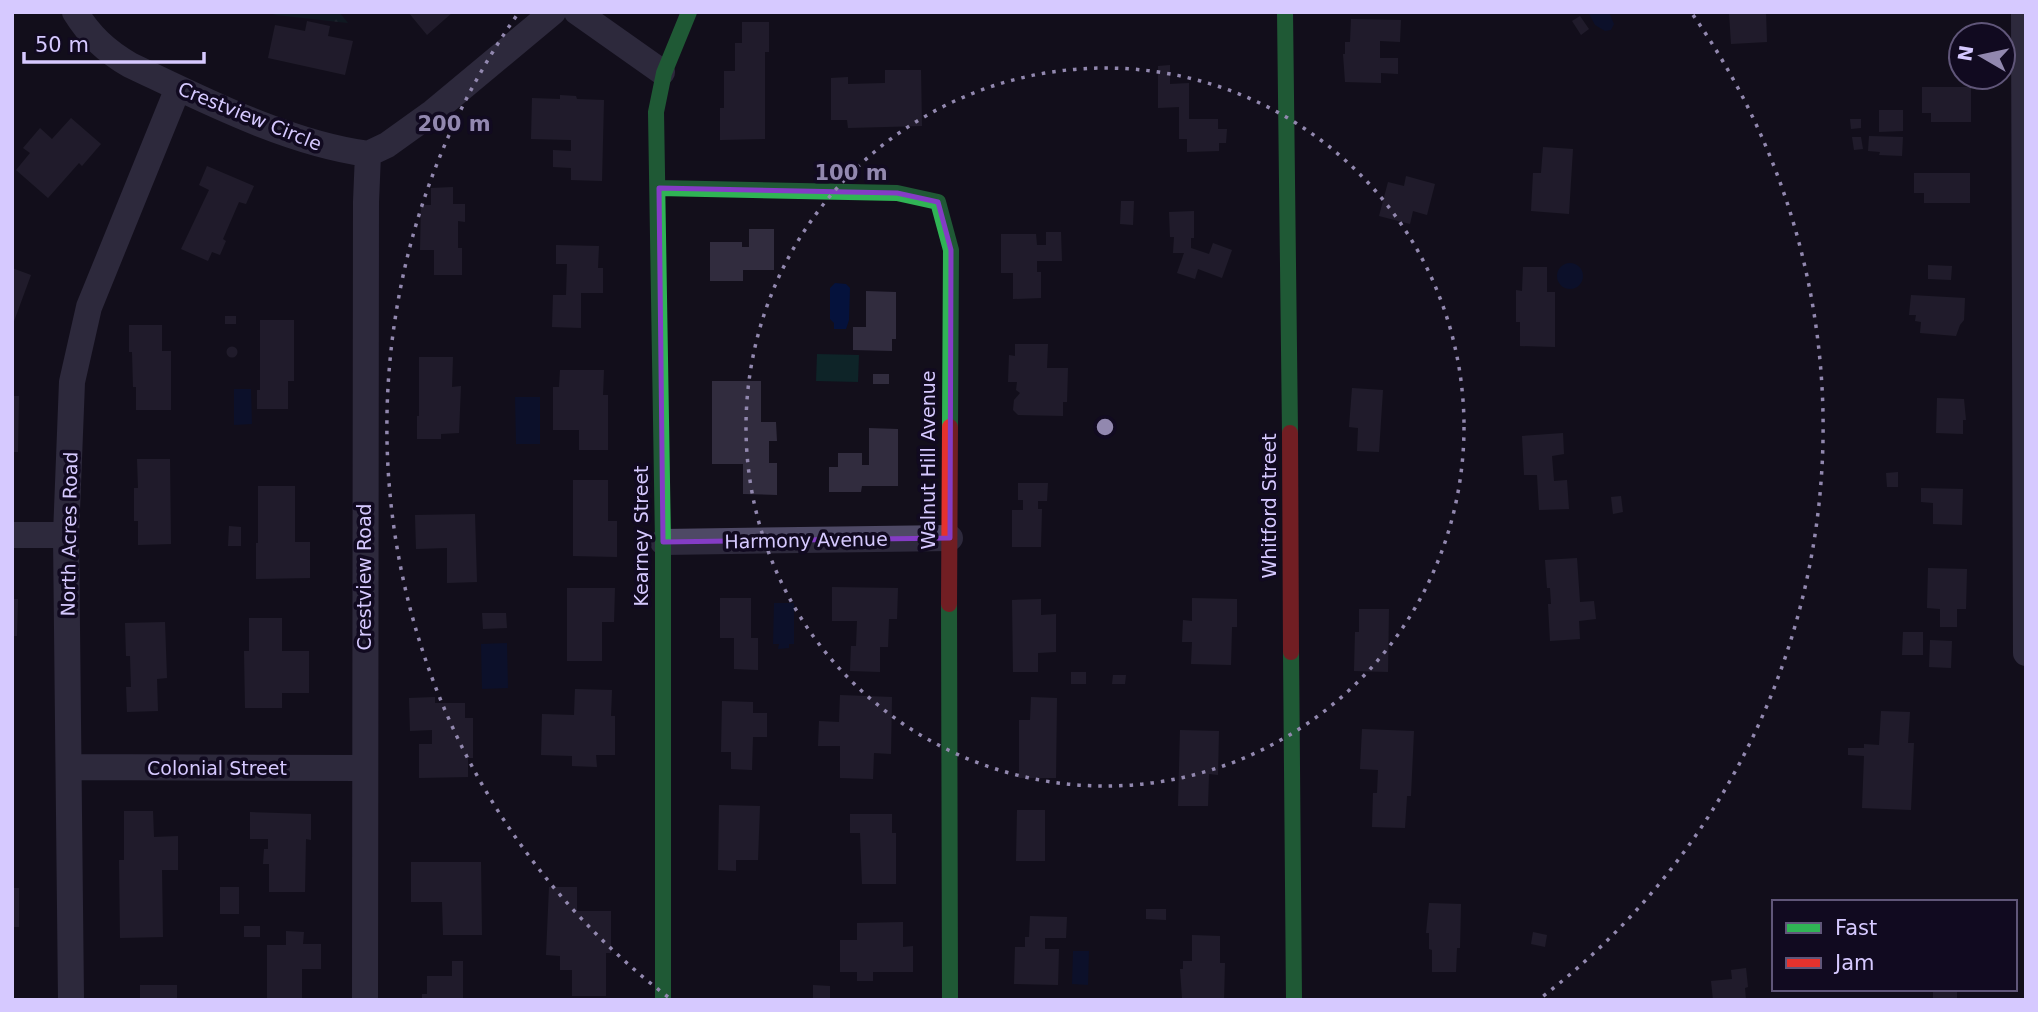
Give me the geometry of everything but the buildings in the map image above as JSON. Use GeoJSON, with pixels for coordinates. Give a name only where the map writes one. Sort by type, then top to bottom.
{"type":"FeatureCollection","features":[{"type":"Feature","properties":{"kind":"street","name":"Crestview Circle"},"geometry":{"type":"LineString","coordinates":[[75,12],[87,32],[107,51],[130,65],[295,137],[337,150],[368,154]]}},
{"type":"Feature","properties":{"kind":"street"},"geometry":{"type":"LineString","coordinates":[[368,154],[387,145],[433,112],[553,12]]}},
{"type":"Feature","properties":{"kind":"street"},"geometry":{"type":"LineString","coordinates":[[577,12],[662,72]]}},
{"type":"Feature","properties":{"kind":"street","name":"Kearney Street"},"geometry":{"type":"LineString","coordinates":[[663,1000],[663,542],[656,112],[662,72],[689,12]]}},
{"type":"Feature","properties":{"kind":"street","name":"Whitford Street"},"geometry":{"type":"LineString","coordinates":[[1285,12],[1289,208],[1294,1000]]}},
{"type":"Feature","properties":{"kind":"street"},"geometry":{"type":"LineString","coordinates":[[2024,12],[2026,653]]}},
{"type":"Feature","properties":{"kind":"street","name":"North Acres Road"},"geometry":{"type":"LineString","coordinates":[[71,1000],[66,535],[72,383],[89,307],[178,88]]}},
{"type":"Feature","properties":{"kind":"street","name":"Crestview Road"},"geometry":{"type":"LineString","coordinates":[[365,1000],[368,154]]}},
{"type":"Feature","properties":{"kind":"street","name":"Walnut Hill Avenue"},"geometry":{"type":"LineString","coordinates":[[659,188],[897,193],[938,202],[951,250],[948,730],[950,1000]]}},
{"type":"Feature","properties":{"kind":"street"},"geometry":{"type":"LineString","coordinates":[[12,534],[66,535]]}},
{"type":"Feature","properties":{"kind":"street","name":"Harmony Avenue"},"geometry":{"type":"LineString","coordinates":[[663,542],[950,538]]}},
{"type":"Feature","properties":{"kind":"street","name":"Colonial Street"},"geometry":{"type":"LineString","coordinates":[[70,767],[364,768]]}},
{"type":"Feature","properties":{"kind":"highlighted area"},"geometry":{"type":"Polygon","coordinates":[[[659,188],[897,193],[938,202],[951,250],[950,538],[663,542],[659,188]]]}},
{"type":"Feature","properties":{"kind":"green space"},"geometry":{"type":"Polygon","coordinates":[[[267,12],[339,12],[348,23],[276,15],[267,12]]]}},
{"type":"Feature","properties":{"kind":"green space"},"geometry":{"type":"Polygon","coordinates":[[[817,354],[859,355],[858,382],[816,381],[817,354]]]}},
{"type":"Feature","properties":{"kind":"water"},"geometry":{"type":"Polygon","coordinates":[[[1588,12],[1609,12],[1614,24],[1611,30],[1605,31],[1595,25],[1588,12]]]}},
{"type":"Feature","properties":{"kind":"water"},"geometry":{"type":"Polygon","coordinates":[[[1570,263],[1579,267],[1583,276],[1579,285],[1570,289],[1561,285],[1557,276],[1561,267],[1570,263]]]}},
{"type":"Feature","properties":{"kind":"water"},"geometry":{"type":"Polygon","coordinates":[[[835,283],[846,284],[850,288],[849,320],[846,329],[834,329],[834,323],[830,319],[830,288],[835,283]]]}},
{"type":"Feature","properties":{"kind":"water"},"geometry":{"type":"Polygon","coordinates":[[[234,389],[251,389],[252,424],[234,425],[234,389]]]}},
{"type":"Feature","properties":{"kind":"water"},"geometry":{"type":"Polygon","coordinates":[[[515,397],[540,397],[540,444],[516,444],[515,397]]]}},
{"type":"Feature","properties":{"kind":"water"},"geometry":{"type":"Polygon","coordinates":[[[774,603],[794,603],[794,644],[789,644],[789,648],[778,649],[779,644],[773,644],[774,603]]]}},
{"type":"Feature","properties":{"kind":"water"},"geometry":{"type":"Polygon","coordinates":[[[507,643],[508,688],[482,689],[481,644],[507,643]]]}},
{"type":"Feature","properties":{"kind":"water"},"geometry":{"type":"Polygon","coordinates":[[[1073,951],[1089,951],[1088,985],[1072,984],[1073,951]]]}},
{"type":"Feature","properties":{"kind":"traffic: fast"},"geometry":{"type":"LineString","coordinates":[[663,1000],[663,542],[656,112],[664,73],[689,12]]}},
{"type":"Feature","properties":{"kind":"traffic: fast"},"geometry":{"type":"LineString","coordinates":[[1285,12],[1290,433]]}},
{"type":"Feature","properties":{"kind":"traffic: fast"},"geometry":{"type":"LineString","coordinates":[[659,188],[897,193],[938,202],[951,250],[950,427]]}},
{"type":"Feature","properties":{"kind":"traffic: fast"},"geometry":{"type":"LineString","coordinates":[[949,604],[950,1000]]}},
{"type":"Feature","properties":{"kind":"traffic: fast"},"geometry":{"type":"LineString","coordinates":[[1291,652],[1294,1000]]}},
{"type":"Feature","properties":{"kind":"traffic: jam"},"geometry":{"type":"LineString","coordinates":[[949,604],[950,427]]}},
{"type":"Feature","properties":{"kind":"traffic: jam"},"geometry":{"type":"LineString","coordinates":[[1290,433],[1291,652]]}}]}
